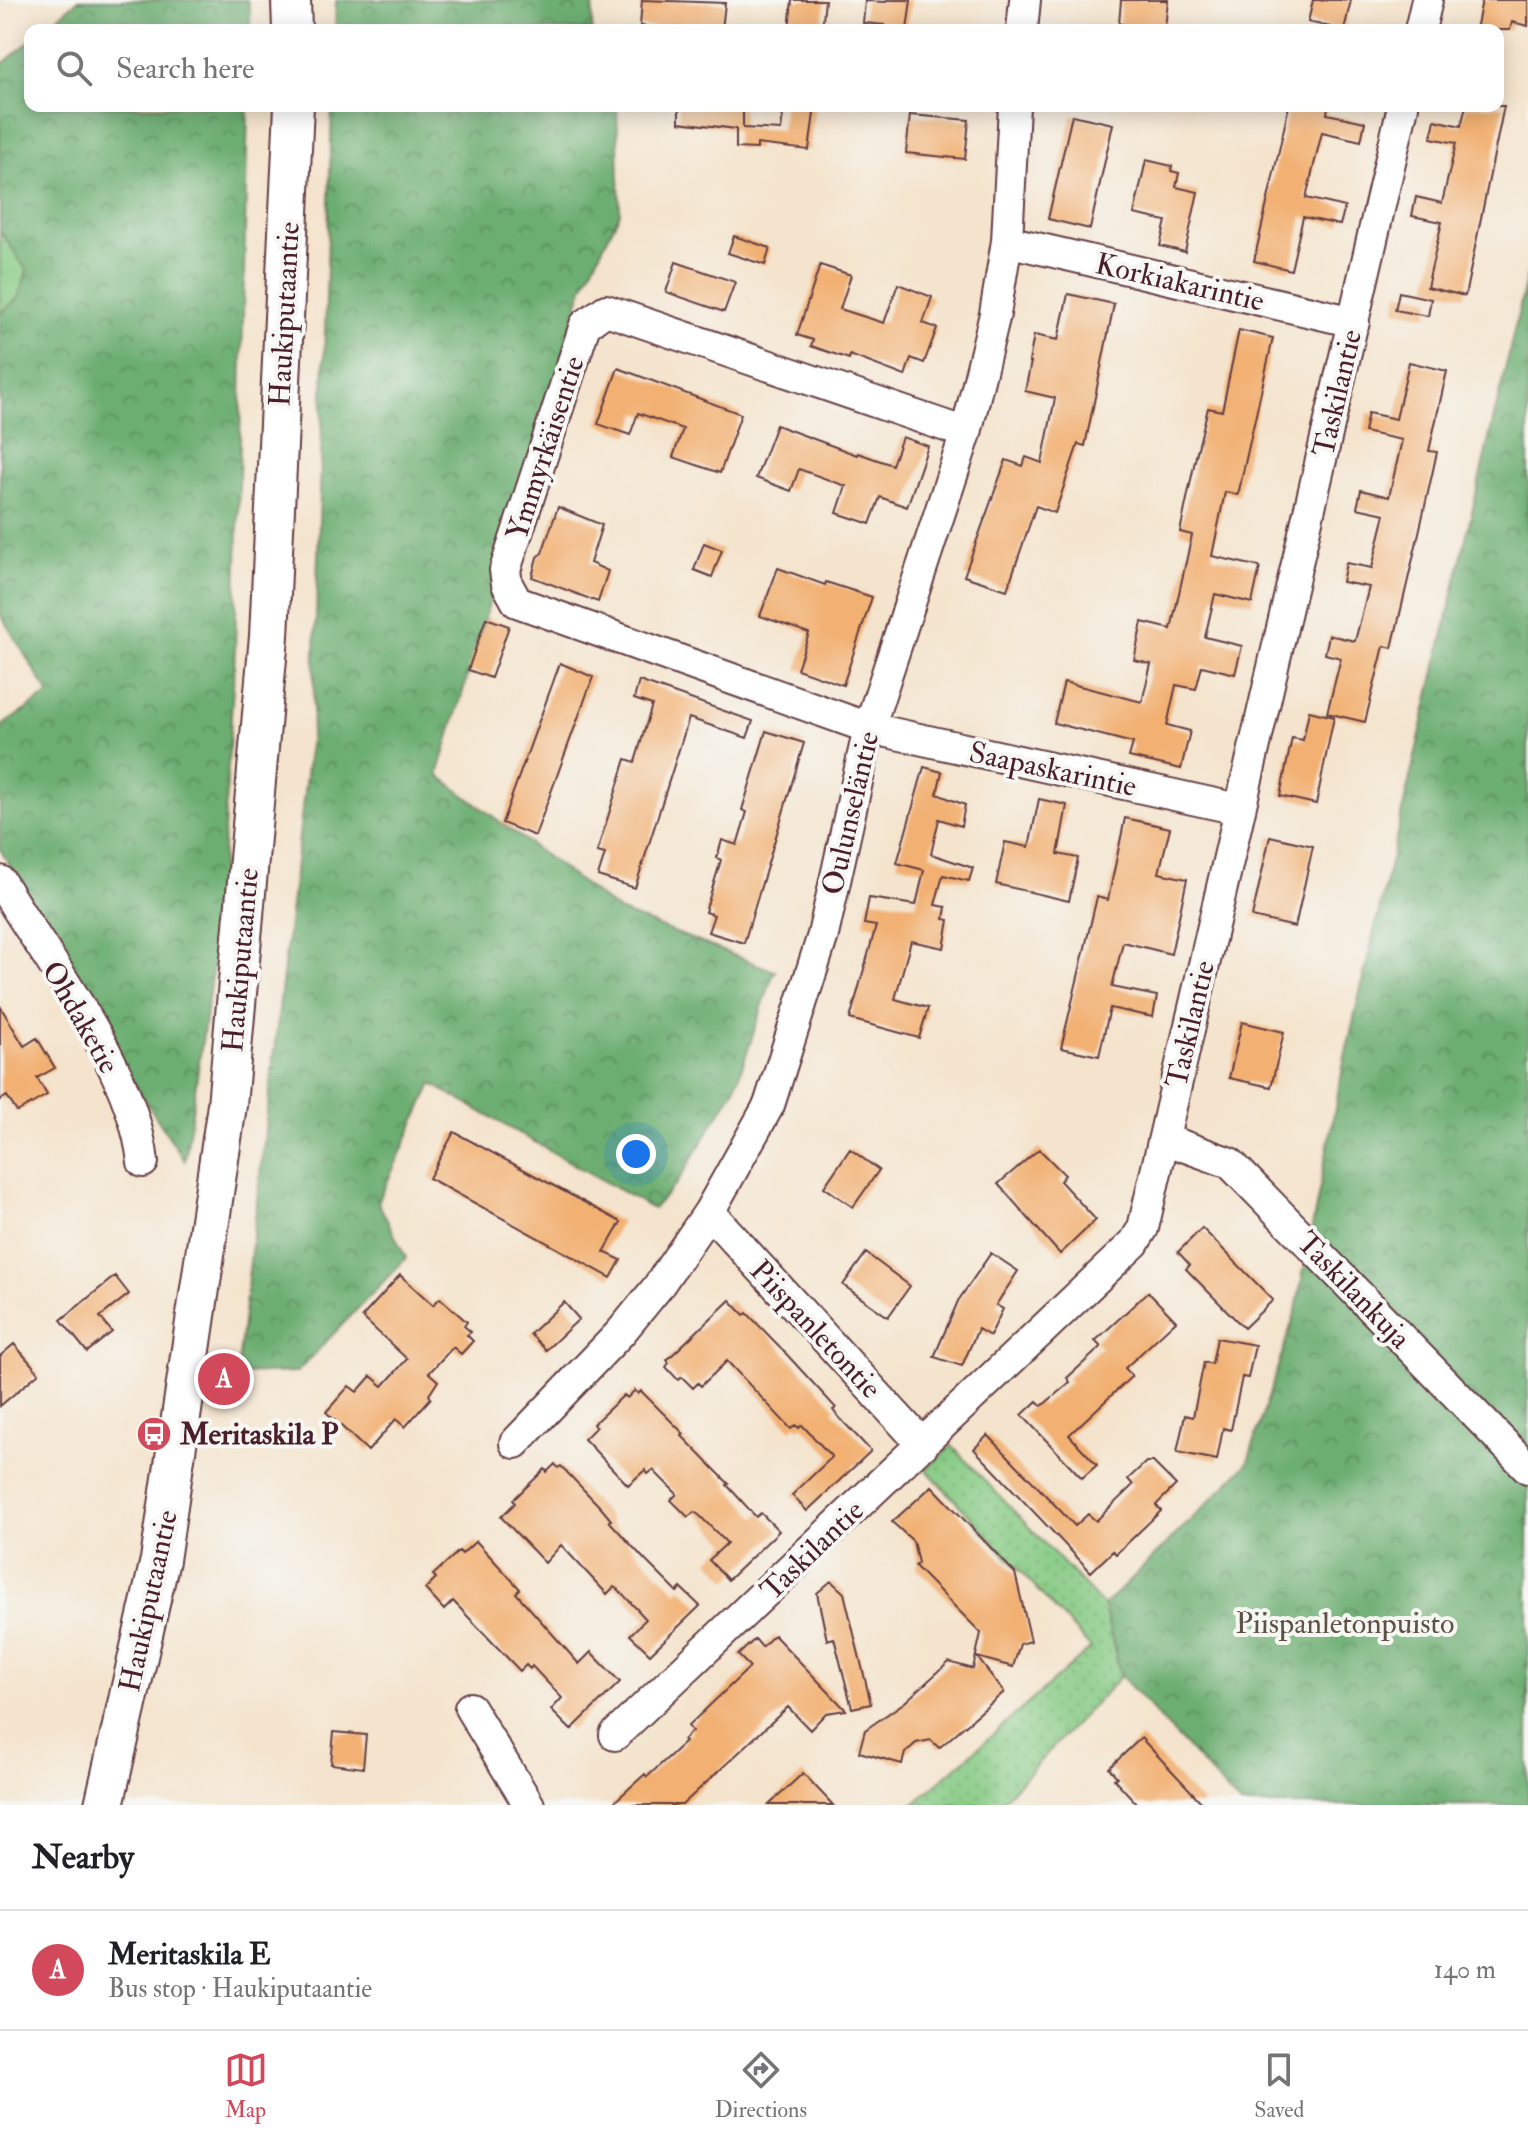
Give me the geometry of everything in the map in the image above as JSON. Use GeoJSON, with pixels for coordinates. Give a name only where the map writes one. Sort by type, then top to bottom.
{"type":"FeatureCollection","features":[{"type":"Feature","properties":{"kind":"main road"},"geometry":{"type":"LineString","coordinates":[[291,0],[292,24]]}},
{"type":"Feature","properties":{"kind":"main road","name":"Haukiputaantie"},"geometry":{"type":"LineString","coordinates":[[104,1805],[160,1560],[227,1105],[269,636],[294,112]]}},
{"type":"Feature","properties":{"kind":"street"},"geometry":{"type":"LineString","coordinates":[[1023,24],[1025,0]]}},
{"type":"Feature","properties":{"kind":"street"},"geometry":{"type":"LineString","coordinates":[[1421,24],[1427,0]]}},
{"type":"Feature","properties":{"kind":"street","name":"Oulunseläntie"},"geometry":{"type":"LineString","coordinates":[[515,1443],[621,1332],[657,1288],[709,1212],[769,1105],[823,935],[869,728],[966,433],[995,314],[1007,241],[1014,112]]}},
{"type":"Feature","properties":{"kind":"street","name":"Taskilantie"},"geometry":{"type":"LineString","coordinates":[[615,1735],[1134,1243],[1143,1228],[1402,112]]}},
{"type":"Feature","properties":{"kind":"street","name":"Korkiakarintie"},"geometry":{"type":"LineString","coordinates":[[1007,241],[1354,322]]}},
{"type":"Feature","properties":{"kind":"street","name":"Ymmyrkäisentie"},"geometry":{"type":"LineString","coordinates":[[869,728],[517,602],[507,584],[505,570],[580,339],[585,325],[606,310],[966,433]]}},
{"type":"Feature","properties":{"kind":"street","name":"Saapaskarintie"},"geometry":{"type":"LineString","coordinates":[[869,728],[1238,809]]}},
{"type":"Feature","properties":{"kind":"street","name":"Ohdaketie"},"geometry":{"type":"LineString","coordinates":[[5,900],[101,1043],[131,1113],[141,1143],[143,1162]]}},
{"type":"Feature","properties":{"kind":"street","name":"Taskilankuja"},"geometry":{"type":"LineString","coordinates":[[1164,1139],[1230,1163],[1528,1468]]}},
{"type":"Feature","properties":{"kind":"street","name":"Piispanletontie"},"geometry":{"type":"LineString","coordinates":[[709,1212],[923,1445]]}},
{"type":"Feature","properties":{"kind":"street"},"geometry":{"type":"LineString","coordinates":[[470,1708],[529,1805]]}},
{"type":"Feature","properties":{"kind":"green space"},"geometry":{"type":"Polygon","coordinates":[[[78,0],[247,0],[250,10],[250,24],[50,24],[78,0]]]}},
{"type":"Feature","properties":{"kind":"green space"},"geometry":{"type":"Polygon","coordinates":[[[336,0],[593,0],[592,24],[335,24],[336,0]]]}},
{"type":"Feature","properties":{"kind":"green space"},"geometry":{"type":"Polygon","coordinates":[[[24,46],[24,112],[248,112],[235,652],[218,929],[185,1161],[142,1096],[0,849],[0,727],[49,694],[0,614],[0,313],[18,298],[27,271],[0,231],[0,66],[24,46]]]}},
{"type":"Feature","properties":{"kind":"green space"},"geometry":{"type":"Polygon","coordinates":[[[332,112],[617,112],[620,213],[583,287],[438,775],[619,911],[777,972],[774,972],[735,1088],[677,1183],[653,1209],[432,1084],[378,1202],[406,1258],[297,1372],[237,1374],[313,715],[332,112]]]}},
{"type":"Feature","properties":{"kind":"green space"},"geometry":{"type":"Polygon","coordinates":[[[0,231],[27,271],[18,298],[0,313],[0,231]]]}},
{"type":"Feature","properties":{"kind":"green space","name":"Piispanletonpuisto"},"geometry":{"type":"Polygon","coordinates":[[[1528,271],[1528,1805],[1240,1805],[1121,1676],[1104,1606],[1247,1464],[1296,1310],[1345,1057],[1528,271]]]}},
{"type":"Feature","properties":{"kind":"green space"},"geometry":{"type":"Polygon","coordinates":[[[952,1446],[1104,1606],[1121,1676],[998,1805],[913,1805],[1091,1648],[926,1469],[952,1446]]]}},
{"type":"Feature","properties":{"kind":"building"},"geometry":{"type":"Polygon","coordinates":[[[642,0],[725,3],[723,24],[640,24],[642,0]]]}},
{"type":"Feature","properties":{"kind":"building"},"geometry":{"type":"Polygon","coordinates":[[[792,0],[825,0],[823,24],[790,24],[792,0]]]}},
{"type":"Feature","properties":{"kind":"building"},"geometry":{"type":"Polygon","coordinates":[[[911,0],[908,24],[863,23],[865,1],[911,0]]]}},
{"type":"Feature","properties":{"kind":"building"},"geometry":{"type":"Polygon","coordinates":[[[1121,0],[1168,0],[1165,24],[1119,24],[1121,0]]]}},
{"type":"Feature","properties":{"kind":"building"},"geometry":{"type":"Polygon","coordinates":[[[1313,0],[1351,0],[1345,24],[1308,22],[1313,0]]]}},
{"type":"Feature","properties":{"kind":"building"},"geometry":{"type":"Polygon","coordinates":[[[1482,0],[1528,0],[1528,26],[1512,22],[1510,30],[1504,30],[1504,24],[1477,24],[1482,0]]]}},
{"type":"Feature","properties":{"kind":"building"},"geometry":{"type":"Polygon","coordinates":[[[679,112],[743,112],[743,128],[781,130],[783,112],[814,112],[809,150],[757,144],[757,149],[736,148],[736,129],[679,122],[679,112]]]}},
{"type":"Feature","properties":{"kind":"building"},"geometry":{"type":"Polygon","coordinates":[[[1288,112],[1327,112],[1365,122],[1361,141],[1322,132],[1306,198],[1345,207],[1340,225],[1303,217],[1291,270],[1254,261],[1288,112]]]}},
{"type":"Feature","properties":{"kind":"building"},"geometry":{"type":"Polygon","coordinates":[[[1464,112],[1503,112],[1465,296],[1427,287],[1442,222],[1412,216],[1416,197],[1442,203],[1456,143],[1431,138],[1435,120],[1461,126],[1464,112]]]}},
{"type":"Feature","properties":{"kind":"building"},"geometry":{"type":"Polygon","coordinates":[[[910,115],[969,120],[965,159],[906,153],[910,115]]]}},
{"type":"Feature","properties":{"kind":"building"},"geometry":{"type":"Polygon","coordinates":[[[1072,115],[1113,124],[1090,229],[1048,219],[1072,115]]]}},
{"type":"Feature","properties":{"kind":"building"},"geometry":{"type":"Polygon","coordinates":[[[1146,160],[1172,166],[1171,171],[1179,173],[1176,187],[1198,192],[1185,252],[1160,246],[1166,221],[1134,214],[1146,160]]]}},
{"type":"Feature","properties":{"kind":"building"},"geometry":{"type":"Polygon","coordinates":[[[734,236],[770,248],[765,265],[728,253],[734,236]]]}},
{"type":"Feature","properties":{"kind":"building"},"geometry":{"type":"Polygon","coordinates":[[[676,262],[735,282],[724,312],[666,292],[676,262]]]}},
{"type":"Feature","properties":{"kind":"building"},"geometry":{"type":"Polygon","coordinates":[[[820,265],[851,275],[840,309],[884,323],[898,284],[932,297],[923,323],[937,328],[924,363],[911,358],[905,376],[850,355],[849,359],[811,346],[813,340],[797,335],[820,265]]]}},
{"type":"Feature","properties":{"kind":"building"},"geometry":{"type":"Polygon","coordinates":[[[1399,292],[1431,299],[1428,316],[1395,310],[1399,292]]]}},
{"type":"Feature","properties":{"kind":"building"},"geometry":{"type":"Polygon","coordinates":[[[1068,294],[1114,304],[1085,446],[1078,444],[1055,513],[1036,506],[1007,590],[964,576],[1006,460],[1023,466],[1026,457],[1042,463],[1055,398],[1025,391],[1029,362],[1034,335],[1058,340],[1068,294]]]}},
{"type":"Feature","properties":{"kind":"building"},"geometry":{"type":"Polygon","coordinates":[[[1239,330],[1273,338],[1238,495],[1225,492],[1212,556],[1260,567],[1252,603],[1215,594],[1205,637],[1242,646],[1235,674],[1202,666],[1196,689],[1176,685],[1167,725],[1190,731],[1181,769],[1129,757],[1133,743],[1054,723],[1064,682],[1142,702],[1151,664],[1134,660],[1142,622],[1171,629],[1192,535],[1180,532],[1196,456],[1208,408],[1222,411],[1239,330]]]}},
{"type":"Feature","properties":{"kind":"building"},"geometry":{"type":"Polygon","coordinates":[[[1409,362],[1447,371],[1429,451],[1437,452],[1421,524],[1392,648],[1384,646],[1365,722],[1327,713],[1341,658],[1325,654],[1329,635],[1355,641],[1369,587],[1342,582],[1346,563],[1372,568],[1385,514],[1357,508],[1361,490],[1389,497],[1402,440],[1364,432],[1368,413],[1396,419],[1409,362]]]}},
{"type":"Feature","properties":{"kind":"building"},"geometry":{"type":"Polygon","coordinates":[[[618,368],[741,414],[720,473],[673,457],[683,429],[638,413],[630,435],[598,424],[618,368]]]}},
{"type":"Feature","properties":{"kind":"building"},"geometry":{"type":"Polygon","coordinates":[[[776,425],[892,465],[902,437],[928,446],[907,507],[880,497],[870,524],[837,513],[846,486],[799,469],[791,491],[756,478],[776,425]]]}},
{"type":"Feature","properties":{"kind":"building"},"geometry":{"type":"Polygon","coordinates":[[[558,507],[602,525],[590,563],[608,571],[598,602],[532,577],[558,507]]]}},
{"type":"Feature","properties":{"kind":"building"},"geometry":{"type":"Polygon","coordinates":[[[704,543],[722,550],[712,577],[694,570],[704,543]]]}},
{"type":"Feature","properties":{"kind":"building"},"geometry":{"type":"Polygon","coordinates":[[[778,568],[872,597],[843,685],[797,669],[809,633],[760,616],[778,568]]]}},
{"type":"Feature","properties":{"kind":"building"},"geometry":{"type":"Polygon","coordinates":[[[486,618],[509,626],[491,678],[468,670],[486,618]]]}},
{"type":"Feature","properties":{"kind":"building"},"geometry":{"type":"Polygon","coordinates":[[[560,663],[593,677],[535,836],[502,823],[560,663]]]}},
{"type":"Feature","properties":{"kind":"building"},"geometry":{"type":"Polygon","coordinates":[[[639,681],[753,721],[747,738],[689,718],[635,888],[598,876],[605,854],[597,852],[626,759],[635,762],[652,705],[634,699],[639,681]]]}},
{"type":"Feature","properties":{"kind":"building"},"geometry":{"type":"Polygon","coordinates":[[[1309,711],[1334,717],[1316,804],[1280,796],[1292,738],[1303,740],[1309,711]]]}},
{"type":"Feature","properties":{"kind":"building"},"geometry":{"type":"Polygon","coordinates":[[[766,731],[804,743],[744,943],[708,932],[714,915],[705,912],[721,860],[717,858],[722,840],[737,845],[747,812],[742,810],[766,731]]]}},
{"type":"Feature","properties":{"kind":"building"},"geometry":{"type":"Polygon","coordinates":[[[924,767],[942,772],[937,794],[965,805],[961,826],[939,819],[931,854],[973,868],[969,881],[943,875],[935,905],[946,907],[944,919],[949,920],[944,948],[911,941],[895,999],[928,1008],[919,1038],[850,1019],[876,926],[864,924],[869,898],[916,905],[924,870],[897,863],[924,767]]]}},
{"type":"Feature","properties":{"kind":"building"},"geometry":{"type":"Polygon","coordinates":[[[1039,799],[1067,805],[1058,854],[1078,858],[1069,901],[996,884],[1005,842],[1029,847],[1039,799]]]}},
{"type":"Feature","properties":{"kind":"building"},"geometry":{"type":"Polygon","coordinates":[[[1125,818],[1170,828],[1159,873],[1187,879],[1171,954],[1123,942],[1112,987],[1157,996],[1153,1017],[1110,1008],[1099,1056],[1061,1048],[1097,897],[1108,900],[1125,818]]]}},
{"type":"Feature","properties":{"kind":"building"},"geometry":{"type":"Polygon","coordinates":[[[1270,836],[1313,846],[1295,927],[1252,917],[1270,836]]]}},
{"type":"Feature","properties":{"kind":"building"},"geometry":{"type":"Polygon","coordinates":[[[0,1006],[24,1046],[37,1038],[55,1068],[37,1078],[47,1095],[17,1112],[7,1096],[0,1100],[0,1006]]]}},
{"type":"Feature","properties":{"kind":"building"},"geometry":{"type":"Polygon","coordinates":[[[1242,1022],[1284,1032],[1271,1087],[1229,1078],[1242,1022]]]}},
{"type":"Feature","properties":{"kind":"building"},"geometry":{"type":"Polygon","coordinates":[[[454,1132],[621,1222],[604,1252],[621,1260],[611,1278],[429,1178],[454,1132]]]}},
{"type":"Feature","properties":{"kind":"building"},"geometry":{"type":"Polygon","coordinates":[[[850,1149],[879,1170],[853,1207],[824,1187],[850,1149]]]}},
{"type":"Feature","properties":{"kind":"building"},"geometry":{"type":"Polygon","coordinates":[[[1039,1149],[1065,1175],[1060,1181],[1096,1220],[1060,1254],[998,1184],[1039,1149]]]}},
{"type":"Feature","properties":{"kind":"building"},"geometry":{"type":"Polygon","coordinates":[[[1202,1228],[1273,1300],[1244,1328],[1186,1269],[1190,1265],[1178,1252],[1202,1228]]]}},
{"type":"Feature","properties":{"kind":"building"},"geometry":{"type":"Polygon","coordinates":[[[866,1253],[910,1286],[888,1317],[843,1285],[866,1253]]]}},
{"type":"Feature","properties":{"kind":"building"},"geometry":{"type":"Polygon","coordinates":[[[991,1253],[1018,1271],[996,1305],[1003,1309],[990,1336],[978,1329],[962,1366],[934,1357],[958,1301],[991,1253]]]}},
{"type":"Feature","properties":{"kind":"building"},"geometry":{"type":"Polygon","coordinates":[[[400,1275],[433,1305],[440,1298],[467,1322],[464,1326],[471,1332],[467,1335],[473,1341],[461,1354],[453,1347],[429,1373],[438,1381],[429,1395],[431,1398],[405,1427],[396,1419],[368,1451],[326,1412],[349,1386],[357,1392],[371,1376],[383,1386],[407,1359],[362,1317],[400,1275]]]}},
{"type":"Feature","properties":{"kind":"building"},"geometry":{"type":"Polygon","coordinates":[[[115,1276],[129,1294],[100,1317],[112,1332],[87,1352],[61,1320],[115,1276]]]}},
{"type":"Feature","properties":{"kind":"building"},"geometry":{"type":"Polygon","coordinates":[[[1148,1292],[1176,1321],[1125,1368],[1132,1376],[1069,1435],[1097,1465],[1082,1478],[1022,1415],[1037,1401],[1042,1406],[1070,1382],[1067,1378],[1101,1347],[1095,1341],[1148,1292]]]}},
{"type":"Feature","properties":{"kind":"building"},"geometry":{"type":"Polygon","coordinates":[[[730,1300],[779,1346],[871,1451],[807,1511],[792,1495],[832,1457],[802,1425],[791,1429],[727,1361],[701,1386],[698,1383],[693,1388],[682,1377],[678,1380],[666,1367],[669,1363],[667,1360],[730,1300]]]}},
{"type":"Feature","properties":{"kind":"building"},"geometry":{"type":"Polygon","coordinates":[[[564,1302],[579,1319],[546,1350],[530,1334],[564,1302]]]}},
{"type":"Feature","properties":{"kind":"building"},"geometry":{"type":"Polygon","coordinates":[[[1217,1338],[1255,1345],[1248,1378],[1242,1377],[1231,1430],[1223,1428],[1217,1460],[1177,1452],[1185,1415],[1193,1417],[1204,1362],[1212,1364],[1217,1338]]]}},
{"type":"Feature","properties":{"kind":"building"},"geometry":{"type":"Polygon","coordinates":[[[14,1344],[39,1373],[0,1406],[0,1356],[14,1344]]]}},
{"type":"Feature","properties":{"kind":"building"},"geometry":{"type":"Polygon","coordinates":[[[635,1390],[638,1394],[641,1391],[684,1434],[682,1436],[756,1517],[761,1513],[779,1531],[728,1580],[709,1560],[727,1543],[699,1515],[694,1512],[688,1517],[671,1500],[677,1494],[653,1470],[648,1474],[645,1470],[628,1485],[584,1439],[596,1427],[593,1424],[624,1395],[627,1398],[635,1390]]]}},
{"type":"Feature","properties":{"kind":"building"},"geometry":{"type":"Polygon","coordinates":[[[988,1435],[1075,1526],[1088,1514],[1096,1521],[1133,1485],[1128,1479],[1146,1462],[1153,1462],[1176,1485],[1156,1505],[1161,1511],[1116,1554],[1113,1551],[1091,1572],[974,1449],[988,1435]]]}},
{"type":"Feature","properties":{"kind":"building"},"geometry":{"type":"Polygon","coordinates":[[[555,1464],[558,1468],[561,1466],[602,1509],[609,1521],[677,1592],[681,1588],[700,1606],[650,1654],[630,1635],[646,1619],[620,1591],[614,1587],[607,1594],[561,1545],[545,1563],[501,1517],[515,1503],[513,1500],[545,1469],[547,1472],[555,1464]]]}},
{"type":"Feature","properties":{"kind":"building"},"geometry":{"type":"Polygon","coordinates":[[[932,1486],[1015,1573],[1031,1641],[1020,1644],[1013,1667],[977,1657],[1004,1692],[939,1748],[931,1740],[916,1743],[905,1753],[902,1764],[859,1752],[865,1730],[905,1702],[949,1662],[973,1669],[981,1633],[915,1566],[918,1563],[913,1541],[892,1522],[932,1486]]]}},
{"type":"Feature","properties":{"kind":"building"},"geometry":{"type":"Polygon","coordinates":[[[476,1541],[520,1589],[516,1593],[579,1664],[591,1652],[620,1682],[571,1730],[551,1710],[562,1698],[532,1666],[530,1669],[526,1665],[520,1671],[453,1601],[444,1610],[425,1589],[436,1578],[433,1575],[459,1551],[462,1554],[476,1541]]]}},
{"type":"Feature","properties":{"kind":"building"},"geometry":{"type":"Polygon","coordinates":[[[831,1581],[844,1593],[871,1704],[852,1708],[834,1638],[827,1640],[817,1593],[831,1581]]]}},
{"type":"Feature","properties":{"kind":"building"},"geometry":{"type":"Polygon","coordinates":[[[774,1635],[846,1710],[826,1713],[810,1730],[788,1707],[682,1805],[611,1805],[685,1742],[683,1740],[692,1731],[688,1726],[750,1667],[738,1655],[755,1639],[762,1647],[774,1635]]]}},
{"type":"Feature","properties":{"kind":"building"},"geometry":{"type":"Polygon","coordinates":[[[334,1732],[366,1735],[363,1768],[331,1764],[334,1732]]]}},
{"type":"Feature","properties":{"kind":"building"},"geometry":{"type":"Polygon","coordinates":[[[1141,1738],[1204,1805],[1138,1805],[1114,1779],[1117,1777],[1109,1768],[1141,1738]]]}},
{"type":"Feature","properties":{"kind":"building"},"geometry":{"type":"Polygon","coordinates":[[[803,1773],[833,1805],[769,1805],[803,1773]]]}},
{"type":"Feature","properties":{"kind":"place","name":"Meritaskila E"},"geometry":{"type":"Point","coordinates":[224,1379]}},
{"type":"Feature","properties":{"kind":"place","name":"Meritaskila P"},"geometry":{"type":"Point","coordinates":[154,1434]}}]}
